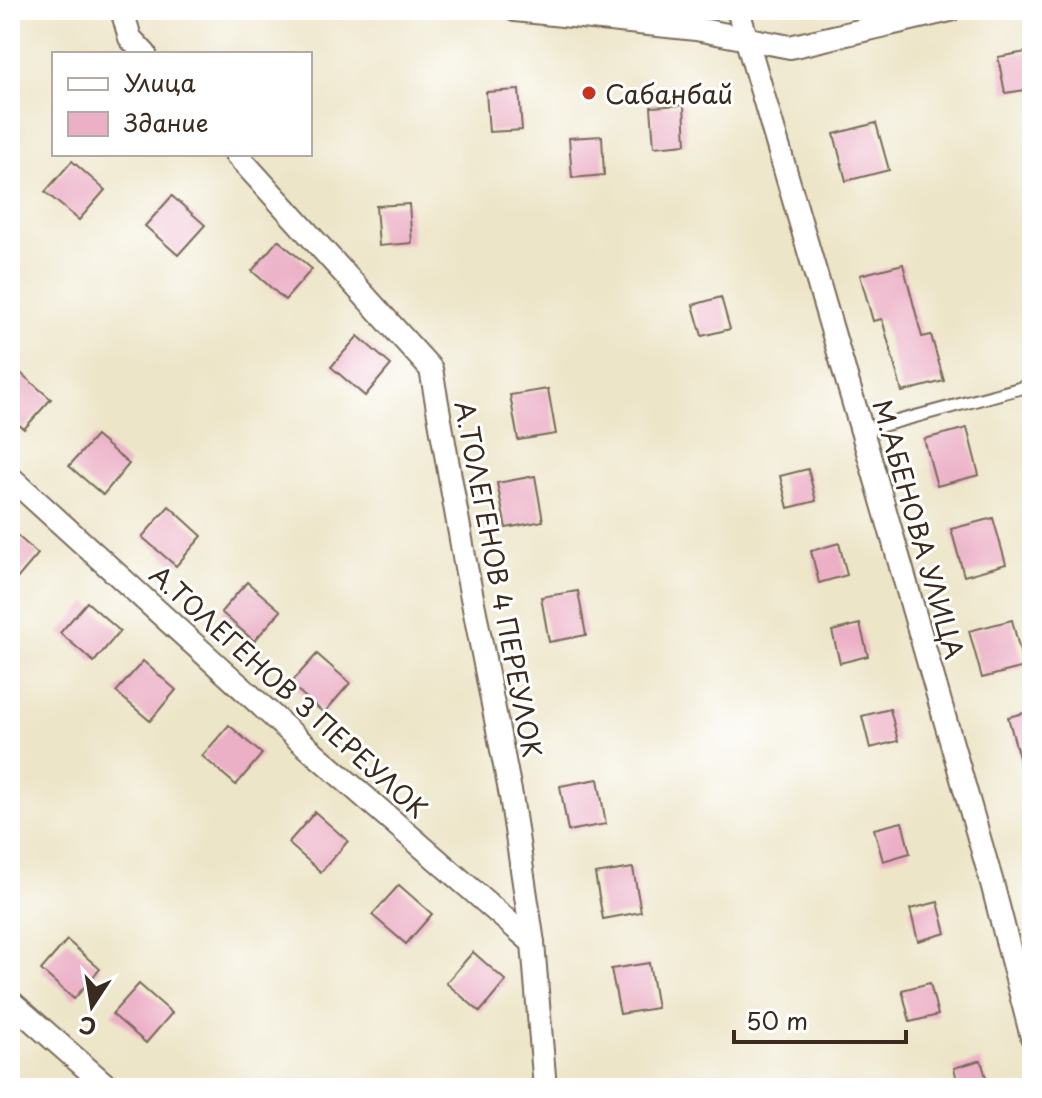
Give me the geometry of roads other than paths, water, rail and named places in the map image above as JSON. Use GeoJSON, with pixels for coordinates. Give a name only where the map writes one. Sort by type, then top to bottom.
{"type":"FeatureCollection","features":[{"type":"Feature","properties":{"kind":"street"},"geometry":{"type":"LineString","coordinates":[[122,10],[130,38],[143,52]]}},
{"type":"Feature","properties":{"kind":"street"},"geometry":{"type":"LineString","coordinates":[[515,10],[696,29],[790,47],[950,10]]}},
{"type":"Feature","properties":{"kind":"street","name":"М.АБЕНОВА УЛИЦА"},"geometry":{"type":"LineString","coordinates":[[738,10],[992,883],[1032,1037]]}},
{"type":"Feature","properties":{"kind":"street","name":"А.ТОЛЕГЕНОВ 4 ПЕРЕУЛОК"},"geometry":{"type":"LineString","coordinates":[[238,156],[431,369],[511,796],[533,943],[545,1088]]}},
{"type":"Feature","properties":{"kind":"street","name":"А.ТОЛЕГЕНОВ 3 ПЕРЕУЛОК"},"geometry":{"type":"LineString","coordinates":[[10,477],[298,739],[533,943]]}},
{"type":"Feature","properties":{"kind":"street"},"geometry":{"type":"LineString","coordinates":[[10,1001],[109,1088]]}},
{"type":"Feature","properties":{"kind":"lane"},"geometry":{"type":"LineString","coordinates":[[862,431],[1032,385]]}},
{"type":"Feature","properties":{"kind":"place","name":"Сабанбай"},"geometry":{"type":"Point","coordinates":[589,93]}}]}
